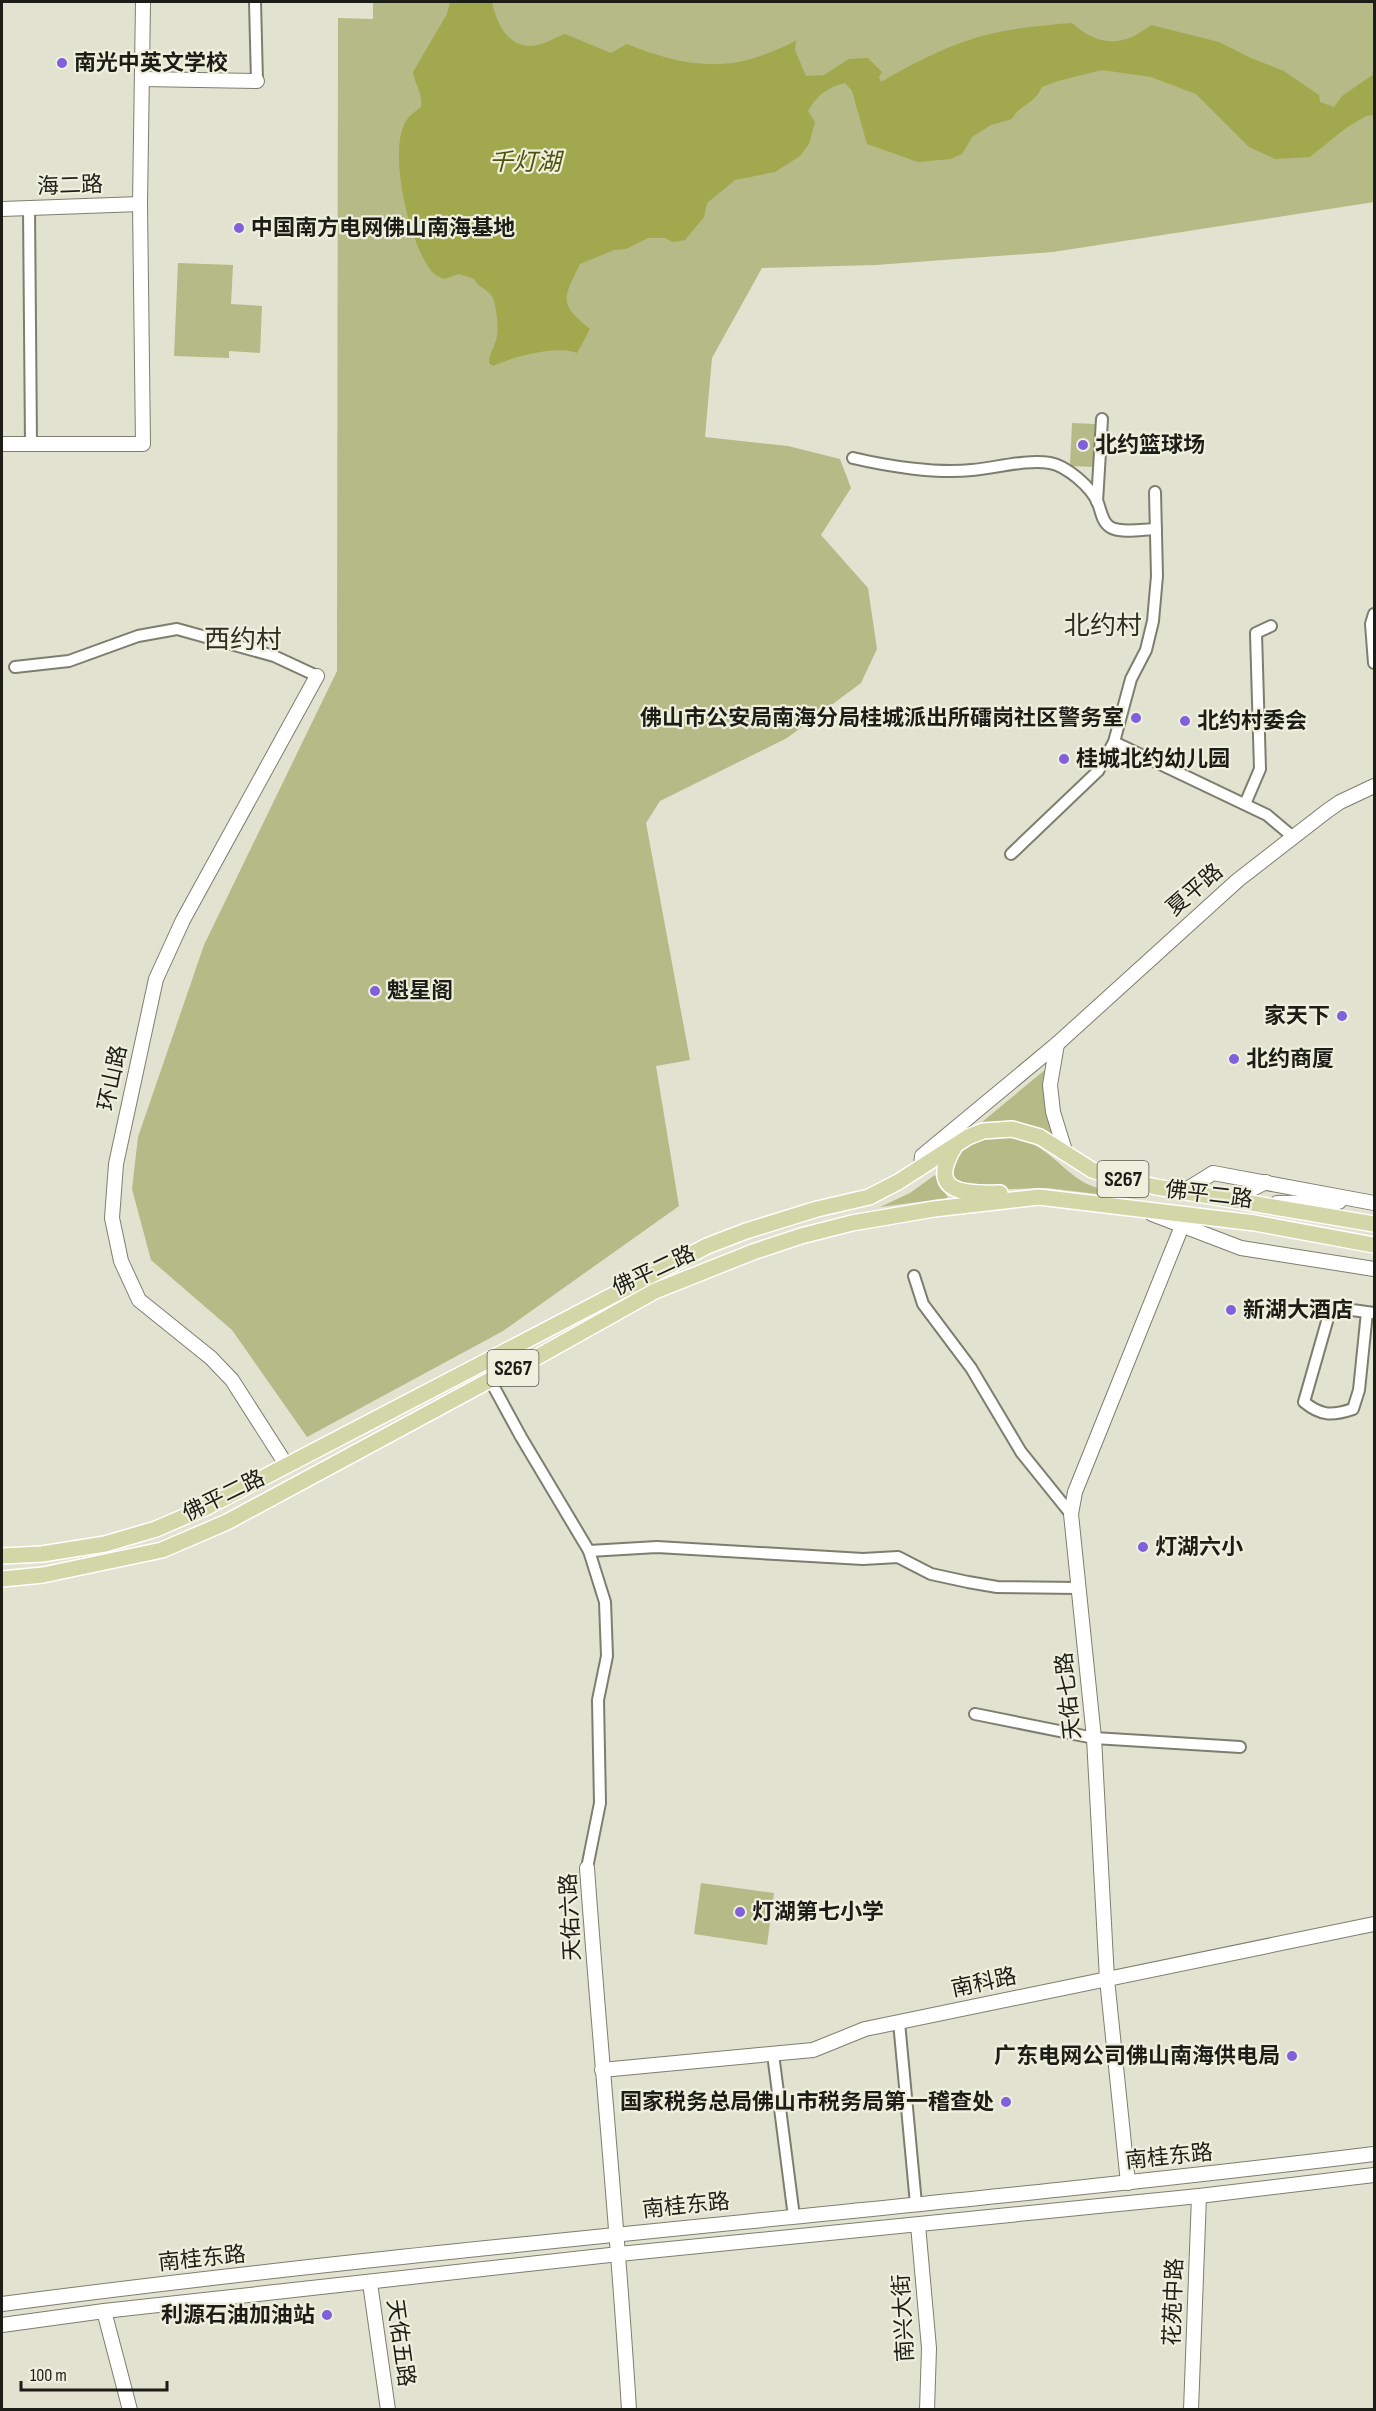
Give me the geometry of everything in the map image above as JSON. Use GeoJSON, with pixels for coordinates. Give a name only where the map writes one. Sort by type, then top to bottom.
{"type":"FeatureCollection","features":[{"type":"Feature","properties":{"kind":"main road"},"geometry":{"type":"LineString","coordinates":[[2,444],[143,444],[140,204],[143,2]]}},
{"type":"Feature","properties":{"kind":"main road"},"geometry":{"type":"LineString","coordinates":[[142,79],[257,81]]}},
{"type":"Feature","properties":{"kind":"main road","name":"海二路"},"geometry":{"type":"LineString","coordinates":[[2,209],[140,204]]}},
{"type":"Feature","properties":{"kind":"main road","name":"环山路"},"geometry":{"type":"LineString","coordinates":[[287,1466],[232,1380],[211,1358],[140,1300],[121,1261],[112,1218],[116,1164],[156,979],[183,920],[317,676]]}},
{"type":"Feature","properties":{"kind":"main road","name":"夏平路"},"geometry":{"type":"LineString","coordinates":[[921,1167],[922,1156],[1057,1044],[1238,880],[1340,802],[1374,786]]}},
{"type":"Feature","properties":{"kind":"main road"},"geometry":{"type":"LineString","coordinates":[[1057,1044],[1050,1084],[1053,1112],[1066,1154]]}},
{"type":"Feature","properties":{"kind":"main road","name":"佛平二路"},"geometry":{"type":"LineString","coordinates":[[2,1556],[42,1554],[105,1544],[156,1529],[235,1494],[706,1246],[817,1209],[869,1197],[983,1131],[1012,1130],[1040,1137],[1092,1170],[1156,1187],[1374,1224]]}},
{"type":"Feature","properties":{"kind":"main road"},"geometry":{"type":"LineString","coordinates":[[955,1146],[945,1161],[945,1178],[949,1185],[957,1190],[969,1194],[1024,1192],[1039,1197]]}},
{"type":"Feature","properties":{"kind":"main road"},"geometry":{"type":"LineString","coordinates":[[1184,1191],[1213,1173],[1368,1202]]}},
{"type":"Feature","properties":{"kind":"main road"},"geometry":{"type":"LineString","coordinates":[[1233,1199],[1266,1182]]}},
{"type":"Feature","properties":{"kind":"main road","name":"佛平二路"},"geometry":{"type":"LineString","coordinates":[[2,1579],[43,1575],[162,1550],[227,1522],[656,1291],[753,1252],[801,1236],[852,1223],[934,1209],[1039,1197],[1255,1223],[1374,1245]]}},
{"type":"Feature","properties":{"kind":"main road"},"geometry":{"type":"LineString","coordinates":[[1259,1203],[1368,1202]]}},
{"type":"Feature","properties":{"kind":"main road"},"geometry":{"type":"LineString","coordinates":[[1138,1209],[1241,1248],[1374,1269]]}},
{"type":"Feature","properties":{"kind":"main road","name":"天佑七路"},"geometry":{"type":"LineString","coordinates":[[1128,2182],[1107,1979],[1094,1738],[1071,1514],[1076,1492],[1182,1226]]}},
{"type":"Feature","properties":{"kind":"main road","name":"天佑六路"},"geometry":{"type":"LineString","coordinates":[[587,1868],[619,2254],[629,2409]]}},
{"type":"Feature","properties":{"kind":"main road","name":"南科路"},"geometry":{"type":"LineString","coordinates":[[602,2070],[813,2050],[865,2029],[1374,1924]]}},
{"type":"Feature","properties":{"kind":"main road","name":"南桂东路"},"geometry":{"type":"LineString","coordinates":[[2,2304],[617,2234],[1128,2182],[1374,2154]]}},
{"type":"Feature","properties":{"kind":"main road","name":"南桂东路"},"geometry":{"type":"LineString","coordinates":[[2,2325],[104,2311],[619,2254],[1199,2196],[1374,2175]]}},
{"type":"Feature","properties":{"kind":"main road","name":"花苑中路"},"geometry":{"type":"LineString","coordinates":[[1191,2409],[1199,2196]]}},
{"type":"Feature","properties":{"kind":"main road","name":"南兴大街"},"geometry":{"type":"LineString","coordinates":[[918,2225],[929,2348],[927,2409]]}},
{"type":"Feature","properties":{"kind":"main road","name":"天佑五路"},"geometry":{"type":"LineString","coordinates":[[370,2283],[388,2409]]}},
{"type":"Feature","properties":{"kind":"main road"},"geometry":{"type":"LineString","coordinates":[[104,2311],[130,2409]]}},
{"type":"Feature","properties":{"kind":"street"},"geometry":{"type":"LineString","coordinates":[[255,2],[257,81]]}},
{"type":"Feature","properties":{"kind":"street"},"geometry":{"type":"LineString","coordinates":[[29,208],[31,444]]}},
{"type":"Feature","properties":{"kind":"street"},"geometry":{"type":"LineString","coordinates":[[1097,502],[1102,419]]}},
{"type":"Feature","properties":{"kind":"street"},"geometry":{"type":"LineString","coordinates":[[853,458],[889,466],[969,471],[1052,463],[1075,476],[1088,488],[1097,502],[1103,519],[1110,527],[1119,530],[1156,529]]}},
{"type":"Feature","properties":{"kind":"street"},"geometry":{"type":"LineString","coordinates":[[1011,854],[1098,771],[1114,742],[1131,679],[1146,650],[1153,621],[1157,576],[1155,492]]}},
{"type":"Feature","properties":{"kind":"street"},"geometry":{"type":"LineString","coordinates":[[1374,614],[1371,624],[1374,663]]}},
{"type":"Feature","properties":{"kind":"street"},"geometry":{"type":"LineString","coordinates":[[1245,804],[1260,769],[1256,633],[1271,626]]}},
{"type":"Feature","properties":{"kind":"street"},"geometry":{"type":"LineString","coordinates":[[15,667],[69,661],[138,636],[177,629],[274,656],[317,676]]}},
{"type":"Feature","properties":{"kind":"street"},"geometry":{"type":"LineString","coordinates":[[1114,742],[1267,815],[1293,837]]}},
{"type":"Feature","properties":{"kind":"street"},"geometry":{"type":"LineString","coordinates":[[914,1275],[923,1304],[971,1368],[1021,1452],[1071,1514]]}},
{"type":"Feature","properties":{"kind":"street"},"geometry":{"type":"LineString","coordinates":[[1337,1308],[1371,1312],[1359,1390],[1353,1409],[1338,1414],[1317,1412],[1304,1402],[1330,1311],[1337,1308]]}},
{"type":"Feature","properties":{"kind":"street","name":"天佑六路"},"geometry":{"type":"LineString","coordinates":[[490,1380],[589,1551],[605,1602],[607,1656],[598,1700],[600,1803],[587,1868]]}},
{"type":"Feature","properties":{"kind":"street"},"geometry":{"type":"LineString","coordinates":[[589,1551],[657,1547],[863,1559],[898,1557],[931,1574],[997,1587],[1079,1588]]}},
{"type":"Feature","properties":{"kind":"street"},"geometry":{"type":"LineString","coordinates":[[975,1714],[1094,1738],[1240,1747]]}},
{"type":"Feature","properties":{"kind":"street"},"geometry":{"type":"LineString","coordinates":[[899,2022],[916,2204]]}},
{"type":"Feature","properties":{"kind":"street"},"geometry":{"type":"LineString","coordinates":[[773,2054],[794,2217]]}},
{"type":"Feature","properties":{"kind":"shaded area"},"geometry":{"type":"Polygon","coordinates":[[[373,2],[1374,2],[1374,202],[1053,252],[876,265],[762,268],[712,358],[705,437],[788,446],[840,459],[851,488],[821,535],[868,588],[877,649],[861,683],[787,738],[660,801],[646,823],[690,1060],[656,1066],[679,1206],[503,1331],[307,1437],[232,1330],[151,1260],[132,1189],[138,1137],[204,945],[337,671],[338,18],[373,19],[373,2]]]}},
{"type":"Feature","properties":{"kind":"shaded area"},"geometry":{"type":"Polygon","coordinates":[[[178,263],[233,265],[231,304],[262,306],[260,353],[229,351],[229,358],[174,356],[178,263]]]}},
{"type":"Feature","properties":{"kind":"shaded area","name":"北约篮球场"},"geometry":{"type":"Polygon","coordinates":[[[1072,423],[1096,424],[1095,467],[1070,466],[1072,423]]]}},
{"type":"Feature","properties":{"kind":"shaded area"},"geometry":{"type":"Polygon","coordinates":[[[1046,1069],[1057,1138],[1028,1126],[982,1122],[1046,1069]]]}},
{"type":"Feature","properties":{"kind":"shaded area"},"geometry":{"type":"Polygon","coordinates":[[[1008,1135],[1040,1148],[1086,1183],[1139,1199],[1047,1188],[966,1190],[951,1176],[956,1152],[981,1139],[1008,1135]]]}},
{"type":"Feature","properties":{"kind":"shaded area"},"geometry":{"type":"Polygon","coordinates":[[[935,1175],[948,1198],[880,1207],[910,1193],[935,1175]]]}},
{"type":"Feature","properties":{"kind":"shaded area"},"geometry":{"type":"Polygon","coordinates":[[[701,1883],[774,1893],[767,1945],[694,1934],[701,1883]]]}},
{"type":"Feature","properties":{"kind":"water","name":"千灯湖"},"geometry":{"type":"Polygon","coordinates":[[[450,2],[492,2],[497,19],[506,34],[519,44],[528,46],[538,45],[565,34],[611,53],[627,44],[679,61],[713,64],[748,60],[796,40],[795,50],[806,76],[824,75],[849,59],[868,58],[882,72],[879,77],[881,82],[934,54],[962,42],[990,34],[1072,23],[1092,37],[1111,41],[1131,37],[1151,25],[1219,42],[1284,71],[1319,95],[1320,102],[1334,107],[1342,96],[1374,74],[1374,115],[1366,116],[1346,128],[1310,157],[1275,159],[1249,147],[1196,94],[1151,77],[1102,70],[1042,87],[1035,98],[1019,110],[1012,119],[991,125],[972,137],[962,154],[951,159],[918,162],[867,144],[852,91],[845,83],[828,89],[815,100],[808,111],[815,122],[809,144],[800,156],[775,172],[735,180],[707,203],[704,217],[685,240],[673,242],[665,238],[648,238],[626,249],[614,250],[580,264],[567,293],[567,300],[573,313],[590,329],[577,353],[546,351],[511,359],[493,366],[489,363],[489,359],[498,327],[493,298],[474,279],[459,274],[444,279],[432,272],[416,242],[400,177],[400,137],[406,120],[421,107],[421,97],[413,72],[447,14],[450,2]]]}},
{"type":"Feature","properties":{"kind":"place","name":"南光中英文学校"},"geometry":{"type":"Point","coordinates":[62,63]}},
{"type":"Feature","properties":{"kind":"place","name":"中国南方电网佛山南海基地"},"geometry":{"type":"Point","coordinates":[239,228]}},
{"type":"Feature","properties":{"kind":"place","name":"北约篮球场"},"geometry":{"type":"Point","coordinates":[1083,445]}},
{"type":"Feature","properties":{"kind":"place","name":"佛山市公安局南海分局桂城派出所礌岗社区警务室"},"geometry":{"type":"Point","coordinates":[1136,718]}},
{"type":"Feature","properties":{"kind":"place","name":"北约村委会"},"geometry":{"type":"Point","coordinates":[1185,721]}},
{"type":"Feature","properties":{"kind":"place","name":"桂城北约幼儿园"},"geometry":{"type":"Point","coordinates":[1064,759]}},
{"type":"Feature","properties":{"kind":"place","name":"魁星阁"},"geometry":{"type":"Point","coordinates":[375,991]}},
{"type":"Feature","properties":{"kind":"place","name":"家天下"},"geometry":{"type":"Point","coordinates":[1342,1016]}},
{"type":"Feature","properties":{"kind":"place","name":"北约商厦"},"geometry":{"type":"Point","coordinates":[1234,1059]}},
{"type":"Feature","properties":{"kind":"place","name":"新湖大酒店"},"geometry":{"type":"Point","coordinates":[1231,1310]}},
{"type":"Feature","properties":{"kind":"place","name":"灯湖六小"},"geometry":{"type":"Point","coordinates":[1143,1547]}},
{"type":"Feature","properties":{"kind":"place","name":"灯湖第七小学"},"geometry":{"type":"Point","coordinates":[740,1912]}},
{"type":"Feature","properties":{"kind":"place","name":"广东电网公司佛山南海供电局"},"geometry":{"type":"Point","coordinates":[1292,2056]}},
{"type":"Feature","properties":{"kind":"place","name":"国家税务总局佛山市税务局第一稽查处"},"geometry":{"type":"Point","coordinates":[1006,2102]}},
{"type":"Feature","properties":{"kind":"place","name":"利源石油加油站"},"geometry":{"type":"Point","coordinates":[327,2315]}},
{"type":"Feature","properties":{"kind":"district","name":"北约村"},"geometry":{"type":"Point","coordinates":[1103,626]}},
{"type":"Feature","properties":{"kind":"district","name":"西约村"},"geometry":{"type":"Point","coordinates":[243,640]}}]}
